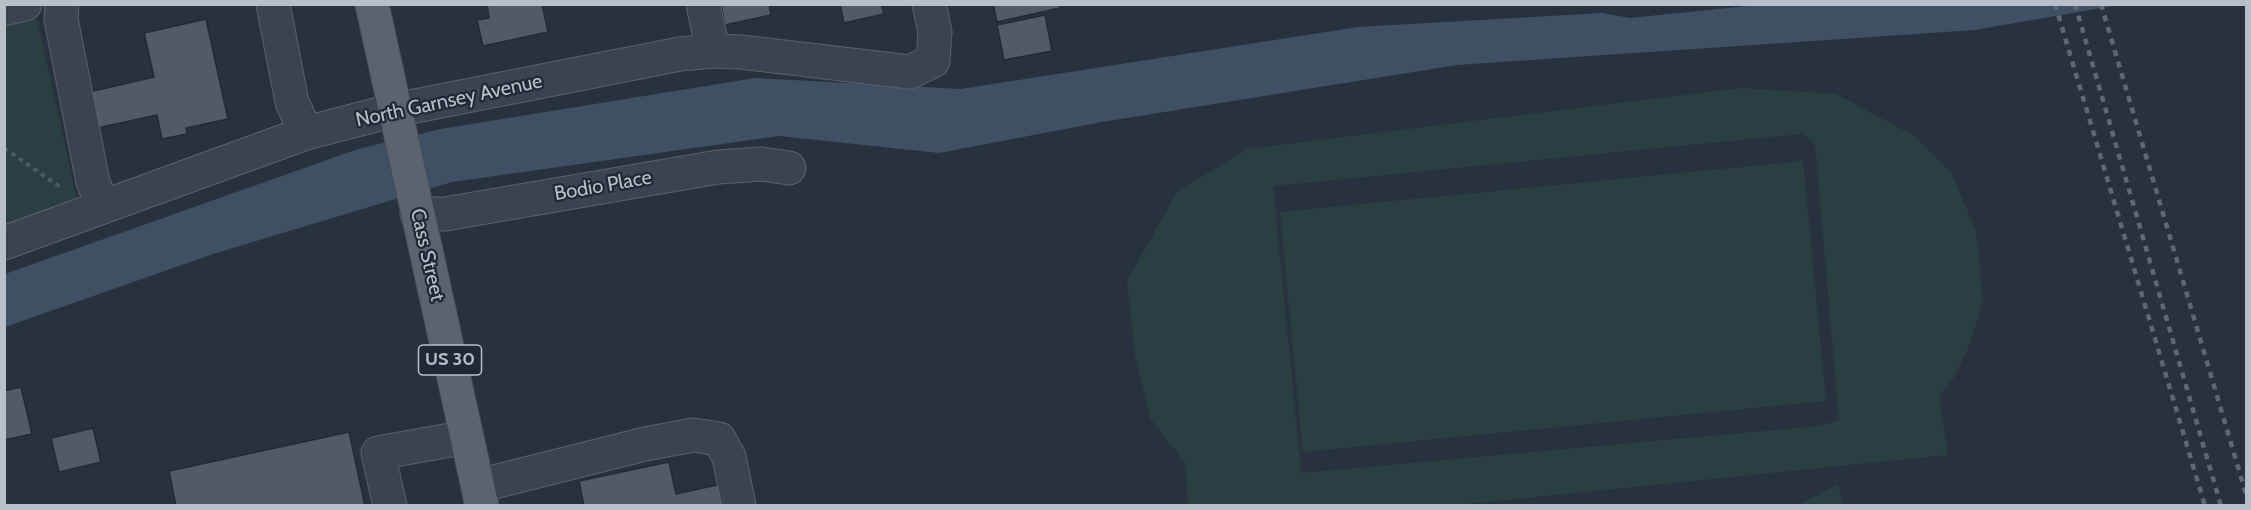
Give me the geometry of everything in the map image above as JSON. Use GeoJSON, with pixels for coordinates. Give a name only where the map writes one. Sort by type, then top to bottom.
{"type":"FeatureCollection","features":[{"type":"Feature","properties":{"kind":"main road","name":"Cass Street"},"geometry":{"type":"LineString","coordinates":[[372,4],[480,496]]}},
{"type":"Feature","properties":{"kind":"street"},"geometry":{"type":"LineString","coordinates":[[4,9],[25,4]]}},
{"type":"Feature","properties":{"kind":"street"},"geometry":{"type":"LineString","coordinates":[[62,4],[61,19],[93,182],[103,207]]}},
{"type":"Feature","properties":{"kind":"street"},"geometry":{"type":"LineString","coordinates":[[273,4],[292,102],[306,134]]}},
{"type":"Feature","properties":{"kind":"street"},"geometry":{"type":"LineString","coordinates":[[703,4],[713,51]]}},
{"type":"Feature","properties":{"kind":"street","name":"North Garnsey Avenue"},"geometry":{"type":"LineString","coordinates":[[4,243],[306,134],[395,110],[680,54],[713,51],[910,72],[933,61],[935,32],[929,4]]}},
{"type":"Feature","properties":{"kind":"street","name":"Bodio Place"},"geometry":{"type":"LineString","coordinates":[[417,214],[445,214],[718,167],[762,164],[789,168]]}},
{"type":"Feature","properties":{"kind":"street"},"geometry":{"type":"LineString","coordinates":[[480,496],[645,444],[693,435],[719,439],[729,457],[739,506]]}},
{"type":"Feature","properties":{"kind":"street"},"geometry":{"type":"LineString","coordinates":[[390,506],[378,453],[467,437]]}},
{"type":"Feature","properties":{"kind":"path"},"geometry":{"type":"LineString","coordinates":[[4,148],[67,193]]}},
{"type":"Feature","properties":{"kind":"green space"},"geometry":{"type":"Polygon","coordinates":[[[35,9],[79,210],[5,237],[5,16],[35,9]]]}},
{"type":"Feature","properties":{"kind":"green space"},"geometry":{"type":"Polygon","coordinates":[[[1740,88],[1836,94],[1913,135],[1951,172],[1976,231],[1983,300],[1970,344],[1955,376],[1939,396],[1948,455],[1457,505],[1188,505],[1185,463],[1150,418],[1135,355],[1127,281],[1177,192],[1247,149],[1740,88]],[[1802,134],[1273,186],[1301,473],[1819,426],[1839,420],[1815,144],[1802,134]]]}},
{"type":"Feature","properties":{"kind":"green space"},"geometry":{"type":"Polygon","coordinates":[[[1803,161],[1826,401],[1303,452],[1280,212],[1803,161]]]}},
{"type":"Feature","properties":{"kind":"green space"},"geometry":{"type":"Polygon","coordinates":[[[1838,484],[1843,505],[1799,505],[1838,484]]]}},
{"type":"Feature","properties":{"kind":"water"},"geometry":{"type":"Polygon","coordinates":[[[1767,4],[2118,5],[1975,30],[1457,65],[1102,122],[939,153],[779,136],[452,182],[213,254],[5,327],[5,274],[358,149],[441,129],[755,78],[961,89],[1358,27],[1602,13],[1630,18],[1767,4]]]}},
{"type":"Feature","properties":{"kind":"building"},"geometry":{"type":"Polygon","coordinates":[[[487,4],[542,4],[548,32],[483,46],[477,20],[489,18],[487,4]]]}},
{"type":"Feature","properties":{"kind":"building"},"geometry":{"type":"Polygon","coordinates":[[[721,4],[769,4],[771,15],[725,25],[721,4]]]}},
{"type":"Feature","properties":{"kind":"building"},"geometry":{"type":"Polygon","coordinates":[[[840,4],[881,4],[884,14],[844,23],[840,4]]]}},
{"type":"Feature","properties":{"kind":"building"},"geometry":{"type":"Polygon","coordinates":[[[993,4],[1060,4],[1060,8],[997,22],[993,4]]]}},
{"type":"Feature","properties":{"kind":"building"},"geometry":{"type":"Polygon","coordinates":[[[1045,15],[1052,51],[1004,60],[997,25],[1045,15]]]}},
{"type":"Feature","properties":{"kind":"building"},"geometry":{"type":"Polygon","coordinates":[[[206,19],[228,119],[186,128],[187,134],[162,139],[157,115],[93,129],[85,93],[154,77],[144,33],[206,19]]]}},
{"type":"Feature","properties":{"kind":"building"},"geometry":{"type":"Polygon","coordinates":[[[21,387],[32,434],[4,440],[4,391],[21,387]]]}},
{"type":"Feature","properties":{"kind":"building"},"geometry":{"type":"Polygon","coordinates":[[[93,428],[101,462],[59,472],[51,438],[93,428]]]}},
{"type":"Feature","properties":{"kind":"building"},"geometry":{"type":"Polygon","coordinates":[[[349,432],[365,506],[176,506],[169,471],[349,432]]]}},
{"type":"Feature","properties":{"kind":"building"},"geometry":{"type":"Polygon","coordinates":[[[669,462],[676,494],[726,483],[731,506],[584,506],[579,481],[669,462]]]}},
{"type":"Feature","properties":{"kind":"railway"},"geometry":{"type":"LineString","coordinates":[[2055,4],[2205,506]]}},
{"type":"Feature","properties":{"kind":"railway"},"geometry":{"type":"LineString","coordinates":[[2075,4],[2221,506]]}},
{"type":"Feature","properties":{"kind":"railway"},"geometry":{"type":"LineString","coordinates":[[2101,4],[2246,494]]}}]}
